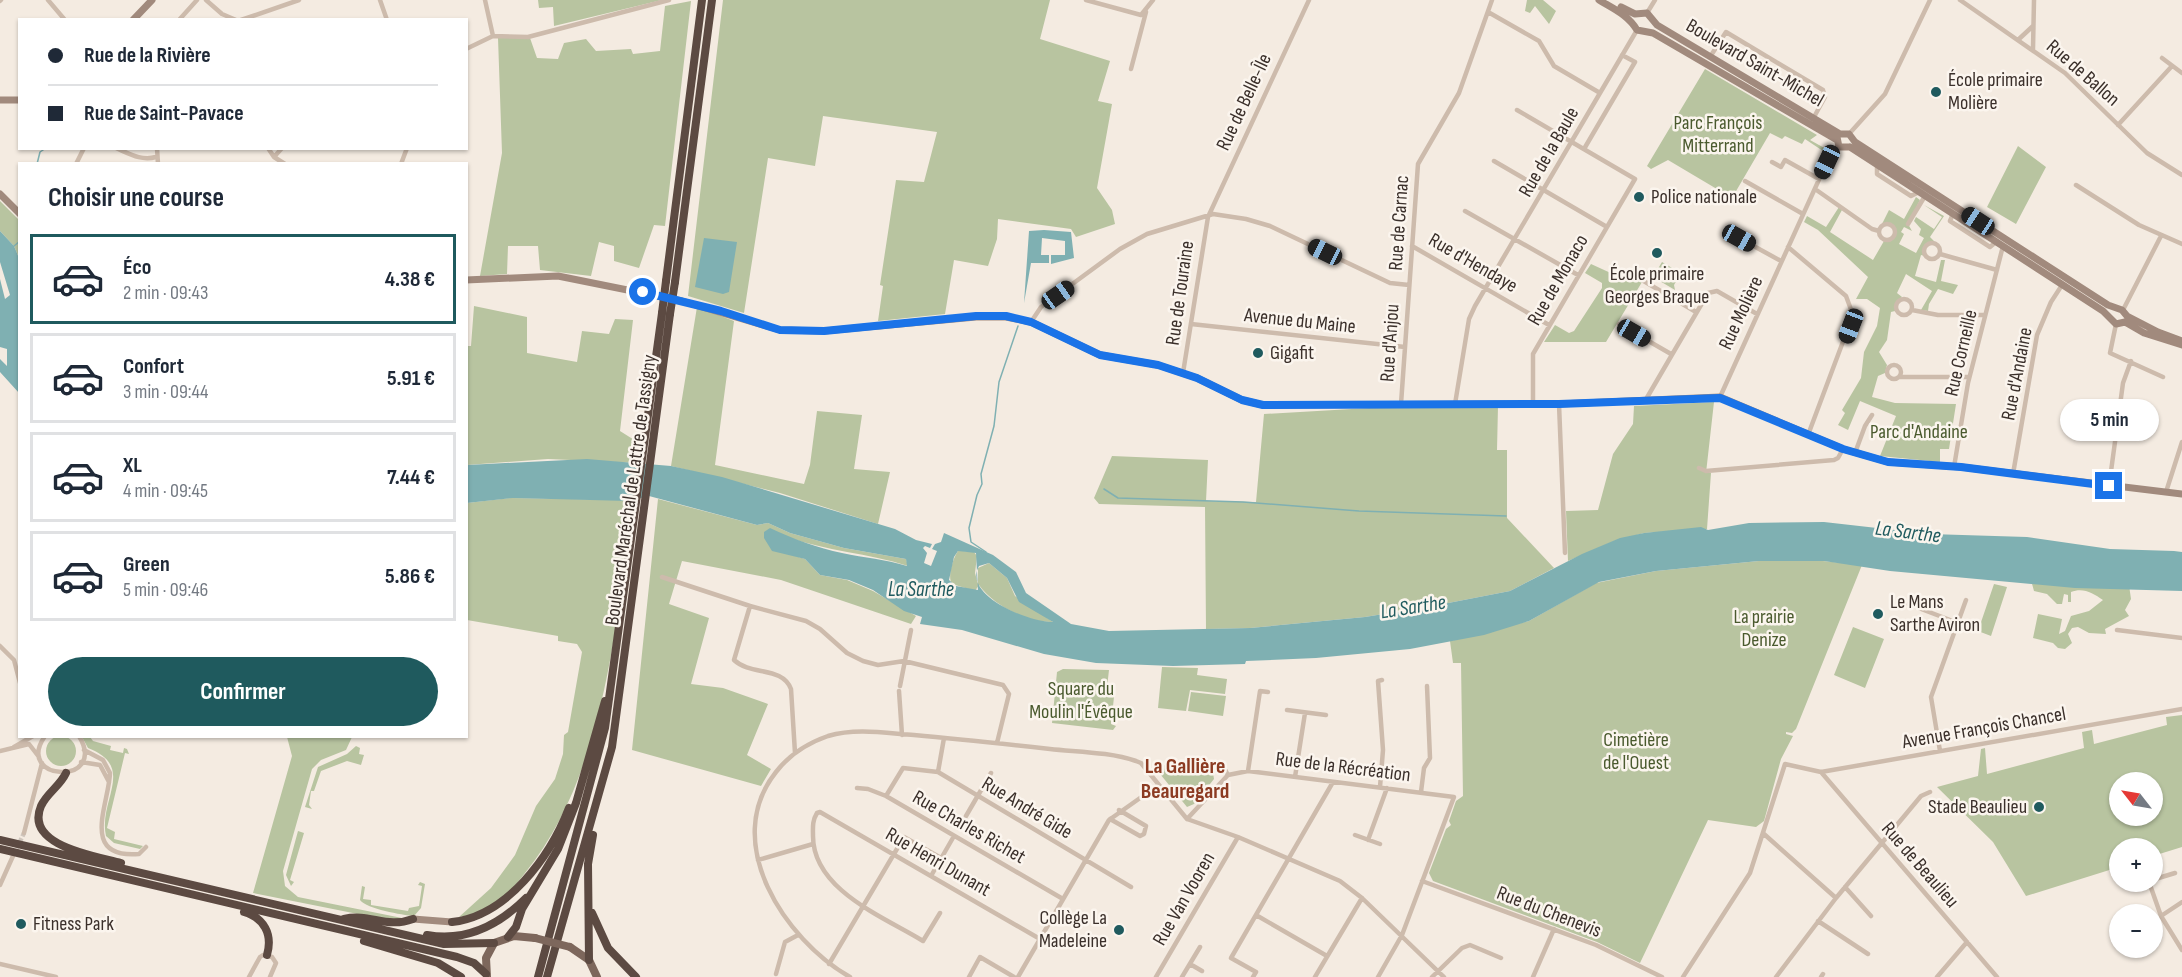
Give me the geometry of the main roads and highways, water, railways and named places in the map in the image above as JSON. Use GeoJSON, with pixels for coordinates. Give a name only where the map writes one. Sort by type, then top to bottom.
{"type":"FeatureCollection","features":[{"type":"Feature","properties":{"kind":"highway","name":"Boulevard Maréchal de Lattre de Tassigny"},"geometry":{"type":"LineString","coordinates":[[538,977],[605,728],[651,432],[702,0]]}},
{"type":"Feature","properties":{"kind":"highway","name":"Boulevard Maréchal de Lattre de Tassigny"},"geometry":{"type":"LineString","coordinates":[[670,281],[713,0]]}},
{"type":"Feature","properties":{"kind":"highway","name":"Boulevard Maréchal de Lattre de Tassigny"},"geometry":{"type":"LineString","coordinates":[[547,977],[612,747],[637,532]]}},
{"type":"Feature","properties":{"kind":"highway"},"geometry":{"type":"LineString","coordinates":[[508,937],[516,927],[533,891],[558,849],[587,770],[618,648]]}},
{"type":"Feature","properties":{"kind":"highway"},"geometry":{"type":"LineString","coordinates":[[452,922],[482,915],[515,889],[550,842],[566,813],[580,779],[587,770]]}},
{"type":"Feature","properties":{"kind":"highway"},"geometry":{"type":"LineString","coordinates":[[66,773],[61,784],[41,806],[39,822],[47,836],[61,846],[196,885]]}},
{"type":"Feature","properties":{"kind":"highway"},"geometry":{"type":"LineString","coordinates":[[589,960],[588,864],[602,800],[600,794]]}},
{"type":"Feature","properties":{"kind":"highway"},"geometry":{"type":"LineString","coordinates":[[0,840],[444,944],[494,943]]}},
{"type":"Feature","properties":{"kind":"highway"},"geometry":{"type":"LineString","coordinates":[[0,849],[463,959],[480,966],[486,975]]}},
{"type":"Feature","properties":{"kind":"highway"},"geometry":{"type":"LineString","coordinates":[[372,927],[376,924],[438,937],[477,932],[504,918],[533,891]]}},
{"type":"Feature","properties":{"kind":"highway"},"geometry":{"type":"LineString","coordinates":[[207,898],[216,904],[251,915],[262,922],[270,942],[267,955]]}},
{"type":"Feature","properties":{"kind":"highway"},"geometry":{"type":"LineString","coordinates":[[590,907],[608,948],[636,977]]}},
{"type":"Feature","properties":{"kind":"highway"},"geometry":{"type":"LineString","coordinates":[[266,913],[414,955],[438,963],[461,977]]}},
{"type":"Feature","properties":{"kind":"highway"},"geometry":{"type":"LineString","coordinates":[[341,920],[354,917],[397,925],[413,919]]}},
{"type":"Feature","properties":{"kind":"main road"},"geometry":{"type":"LineString","coordinates":[[486,975],[486,958],[494,943],[508,937],[536,938],[570,947],[589,960],[598,976]]}},
{"type":"Feature","properties":{"kind":"water"},"geometry":{"type":"Polygon","coordinates":[[[0,231],[14,246],[18,256],[18,392],[0,372],[0,359],[7,366],[7,349],[0,347],[0,279],[5,299],[10,295],[0,262],[0,231]]]}},
{"type":"Feature","properties":{"kind":"water"},"geometry":{"type":"Polygon","coordinates":[[[1029,231],[1071,232],[1074,258],[1051,264],[1051,255],[1065,255],[1065,241],[1042,238],[1041,255],[1049,255],[1049,263],[1031,263],[1024,303],[1029,231]]]}},
{"type":"Feature","properties":{"kind":"water"},"geometry":{"type":"Polygon","coordinates":[[[704,238],[737,242],[729,292],[723,294],[695,287],[704,238]]]}},
{"type":"Feature","properties":{"kind":"water","name":"La Sarthe"},"geometry":{"type":"Polygon","coordinates":[[[587,459],[671,466],[722,477],[895,529],[916,540],[932,544],[930,548],[925,546],[923,548],[927,553],[924,563],[931,566],[937,551],[932,549],[935,544],[941,542],[944,533],[993,555],[1016,572],[1026,593],[1071,624],[1109,631],[1250,628],[1365,617],[1438,605],[1510,591],[1582,554],[1620,538],[1701,527],[1708,530],[1749,523],[1824,522],[1930,534],[2027,537],[2110,549],[2182,552],[2182,591],[2075,588],[1890,571],[1824,561],[1759,561],[1656,571],[1599,582],[1529,621],[1484,635],[1410,649],[1316,658],[1246,661],[1245,664],[1173,666],[1096,663],[1044,654],[962,630],[920,624],[922,617],[904,611],[873,590],[849,580],[820,575],[805,559],[772,551],[764,538],[764,532],[770,528],[824,549],[907,566],[906,559],[844,548],[790,533],[768,523],[757,525],[649,496],[629,501],[512,498],[468,503],[468,465],[587,459]],[[958,551],[954,557],[949,580],[956,586],[978,590],[977,580],[980,588],[1001,606],[1030,618],[1053,622],[1019,602],[1007,578],[989,563],[979,566],[977,574],[976,553],[958,551]]]}},
{"type":"Feature","properties":{"kind":"waterway"},"geometry":{"type":"LineString","coordinates":[[38,162],[40,152],[43,150]]}},
{"type":"Feature","properties":{"kind":"waterway"},"geometry":{"type":"LineString","coordinates":[[14,246],[18,243]]}},
{"type":"Feature","properties":{"kind":"waterway"},"geometry":{"type":"LineString","coordinates":[[986,552],[971,542],[969,528],[982,484],[981,474],[994,426],[999,382],[1018,326]]}},
{"type":"Feature","properties":{"kind":"waterway"},"geometry":{"type":"LineString","coordinates":[[1104,489],[1118,498],[1243,502],[1359,511],[1506,516]]}},
{"type":"Feature","properties":{"kind":"tunnel"},"geometry":{"type":"LineString","coordinates":[[14,854],[24,833]]}},
{"type":"Feature","properties":{"kind":"place","name":"École primaire Molière"},"geometry":{"type":"Point","coordinates":[1936,92]}},
{"type":"Feature","properties":{"kind":"place","name":"Police nationale"},"geometry":{"type":"Point","coordinates":[1639,197]}},
{"type":"Feature","properties":{"kind":"place","name":"École primaire Georges Braque"},"geometry":{"type":"Point","coordinates":[1657,253]}},
{"type":"Feature","properties":{"kind":"place","name":"Gigafit"},"geometry":{"type":"Point","coordinates":[1258,353]}},
{"type":"Feature","properties":{"kind":"place","name":"Le Mans Sarthe Aviron"},"geometry":{"type":"Point","coordinates":[1878,614]}},
{"type":"Feature","properties":{"kind":"place","name":"Stade Beaulieu"},"geometry":{"type":"Point","coordinates":[2039,807]}},
{"type":"Feature","properties":{"kind":"place","name":"Fitness Park"},"geometry":{"type":"Point","coordinates":[21,924]}},
{"type":"Feature","properties":{"kind":"place","name":"Collège La Madeleine"},"geometry":{"type":"Point","coordinates":[1119,930]}},
{"type":"Feature","properties":{"kind":"district","name":"La Gallière Beauregard"},"geometry":{"type":"Point","coordinates":[1185,778]}},
{"type":"Feature","properties":{"kind":"park label","name":"Parc François Mitterrand"},"geometry":{"type":"Point","coordinates":[1718,134]}},
{"type":"Feature","properties":{"kind":"park label","name":"Parc d'Andaine"},"geometry":{"type":"Point","coordinates":[1919,432]}},
{"type":"Feature","properties":{"kind":"park label","name":"La prairie Denize"},"geometry":{"type":"Point","coordinates":[1764,628]}},
{"type":"Feature","properties":{"kind":"park label","name":"Square du Moulin l'Évêque"},"geometry":{"type":"Point","coordinates":[1081,700]}},
{"type":"Feature","properties":{"kind":"park label","name":"Cimetière de l'Ouest"},"geometry":{"type":"Point","coordinates":[1636,752]}}]}
